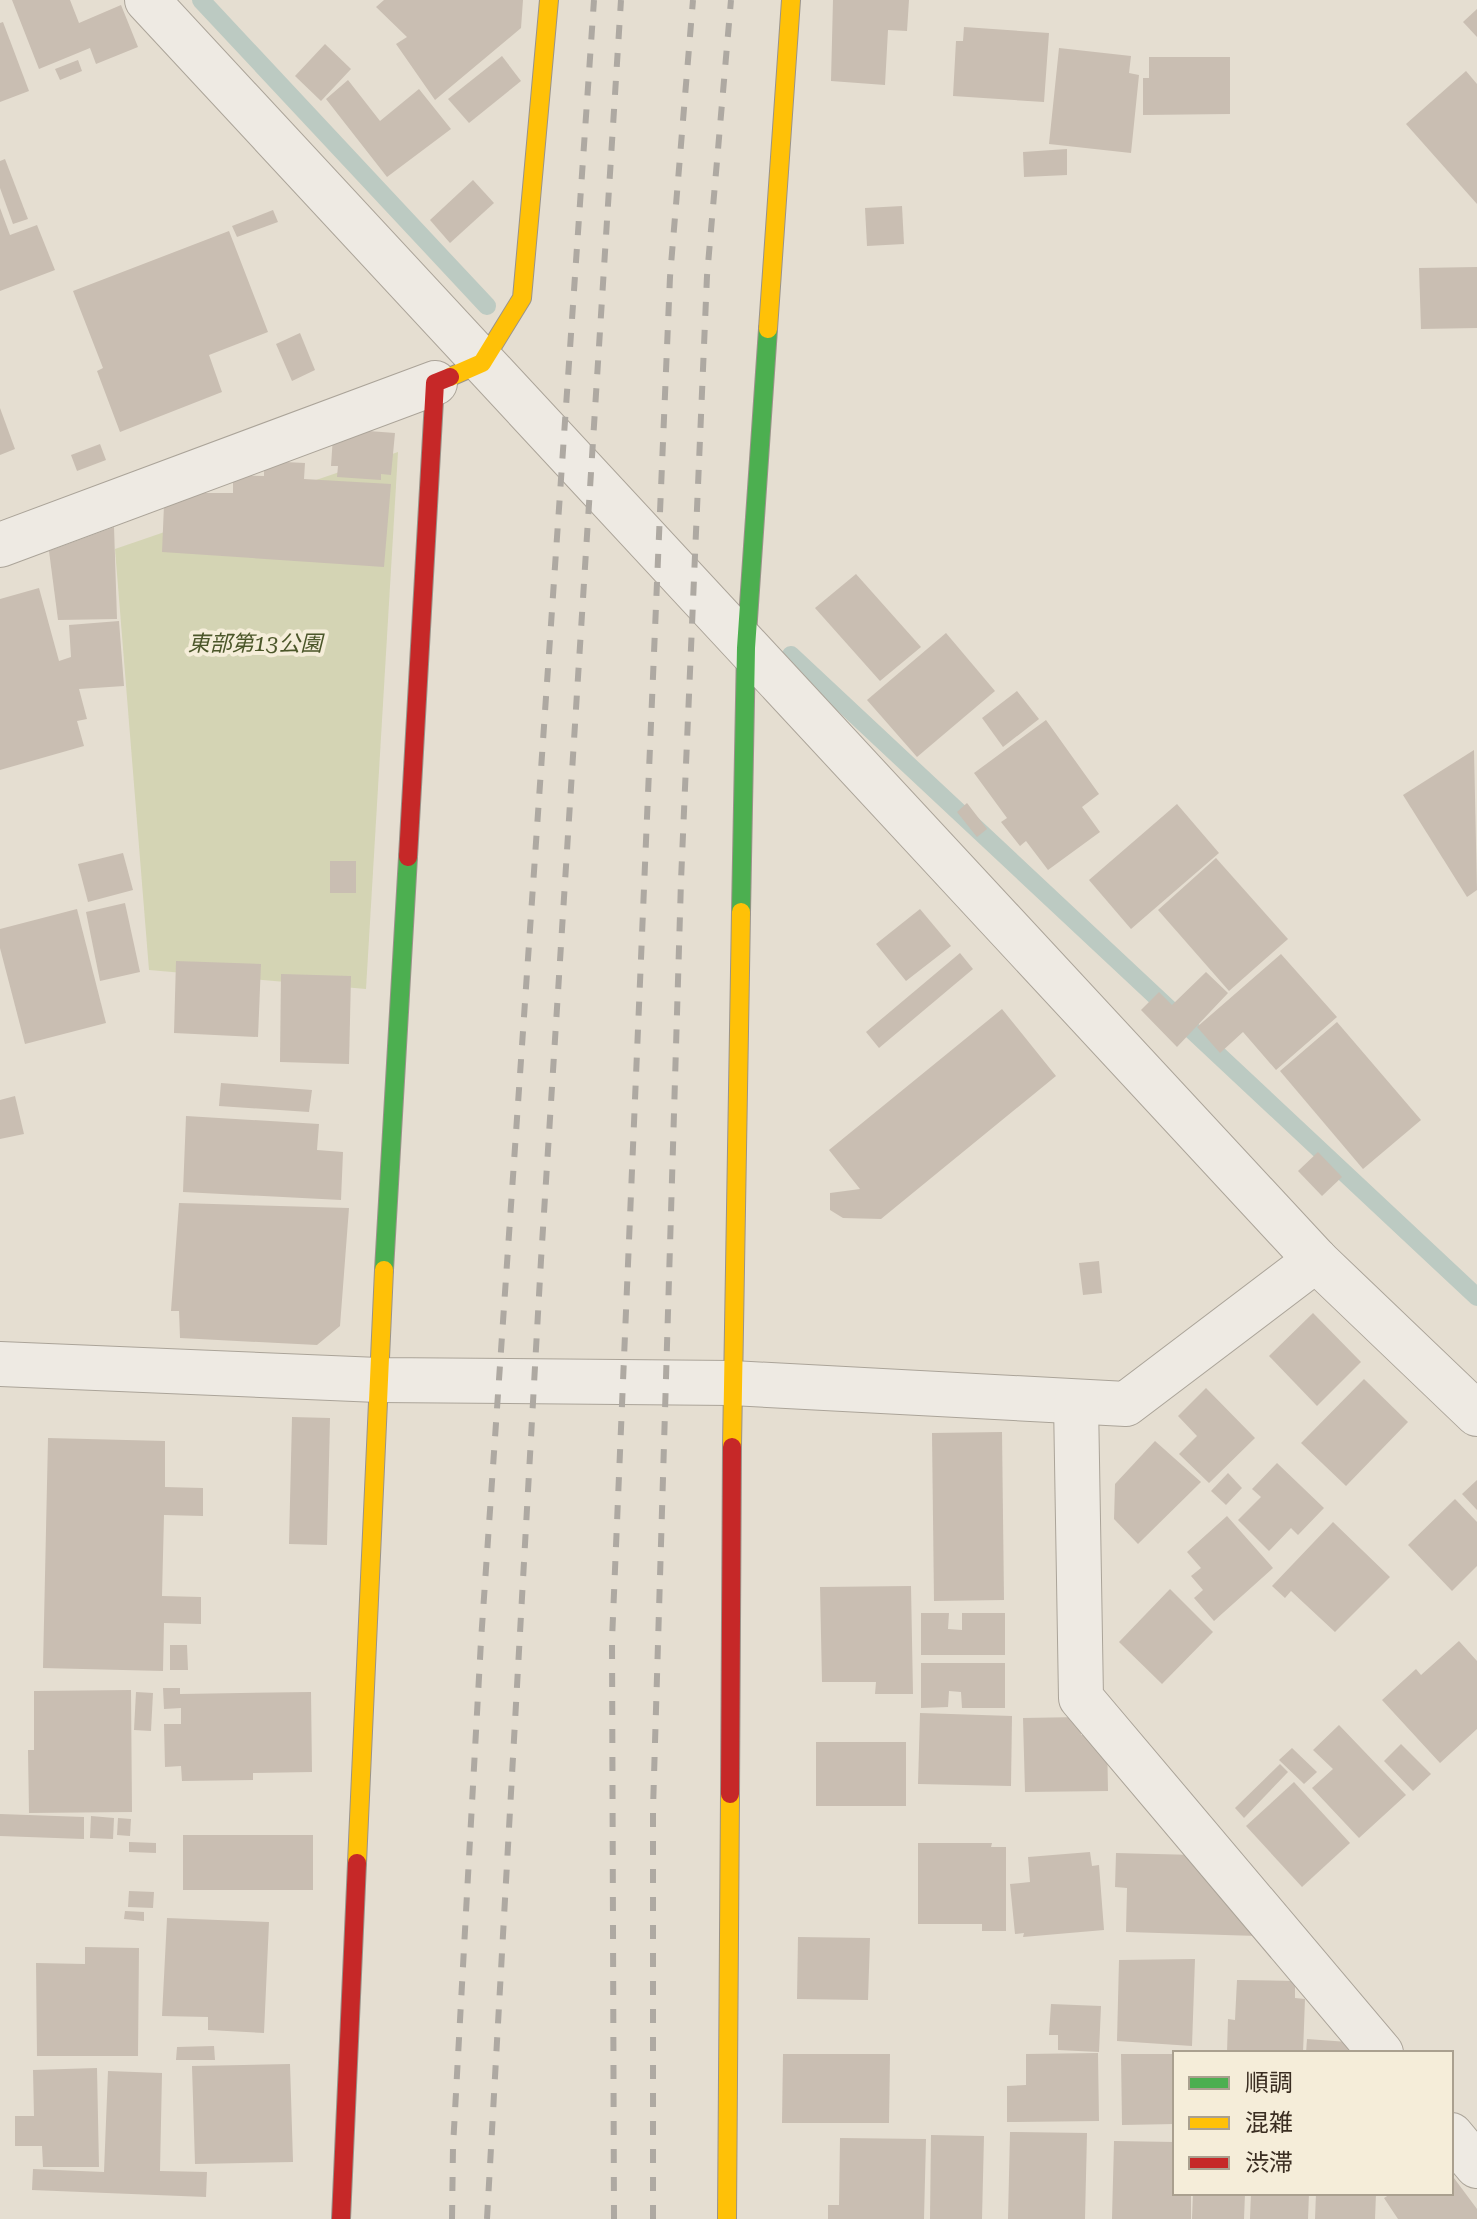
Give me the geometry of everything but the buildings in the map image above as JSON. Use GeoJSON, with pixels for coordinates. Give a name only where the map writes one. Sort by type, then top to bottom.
{"type":"FeatureCollection","features":[{"type":"Feature","properties":{"kind":"street"},"geometry":{"type":"LineString","coordinates":[[147,0],[1316,1260],[1477,1414]]}},
{"type":"Feature","properties":{"kind":"street"},"geometry":{"type":"LineString","coordinates":[[0,545],[482,363],[522,298],[549,0]]}},
{"type":"Feature","properties":{"kind":"street"},"geometry":{"type":"LineString","coordinates":[[727,2219],[732,1383],[746,648],[791,0]]}},
{"type":"Feature","properties":{"kind":"street"},"geometry":{"type":"LineString","coordinates":[[341,2219],[378,1380],[435,383]]}},
{"type":"Feature","properties":{"kind":"street"},"geometry":{"type":"LineString","coordinates":[[0,1364],[378,1380],[732,1383],[1126,1404],[1316,1260]]}},
{"type":"Feature","properties":{"kind":"street"},"geometry":{"type":"LineString","coordinates":[[1076,1402],[1081,1698],[1379,2051]]}},
{"type":"Feature","properties":{"kind":"street"},"geometry":{"type":"LineString","coordinates":[[1453,2137],[1477,2166]]}},
{"type":"Feature","properties":{"kind":"green space","name":"東部第13公園"},"geometry":{"type":"Polygon","coordinates":[[[398,452],[366,989],[149,970],[115,549],[398,452]]]}},
{"type":"Feature","properties":{"kind":"waterway"},"geometry":{"type":"LineString","coordinates":[[201,0],[487,306]]}},
{"type":"Feature","properties":{"kind":"waterway"},"geometry":{"type":"LineString","coordinates":[[791,655],[1477,1297]]}},
{"type":"Feature","properties":{"kind":"railway"},"geometry":{"type":"LineString","coordinates":[[452,2219],[453,2147],[481,1641],[594,0]]}},
{"type":"Feature","properties":{"kind":"railway"},"geometry":{"type":"LineString","coordinates":[[487,2219],[541,1260],[621,0]]}},
{"type":"Feature","properties":{"kind":"railway"},"geometry":{"type":"LineString","coordinates":[[614,2219],[612,1640],[670,277],[693,0]]}},
{"type":"Feature","properties":{"kind":"railway"},"geometry":{"type":"LineString","coordinates":[[653,2219],[653,1809],[681,881],[707,276],[731,0]]}},
{"type":"Feature","properties":{"kind":"traffic: fast"},"geometry":{"type":"LineString","coordinates":[[741,912],[746,648],[768,329]]}},
{"type":"Feature","properties":{"kind":"traffic: fast"},"geometry":{"type":"LineString","coordinates":[[384,1270],[408,857]]}},
{"type":"Feature","properties":{"kind":"traffic: slow"},"geometry":{"type":"LineString","coordinates":[[450,377],[482,363],[522,298],[549,0]]}},
{"type":"Feature","properties":{"kind":"traffic: slow"},"geometry":{"type":"LineString","coordinates":[[768,329],[791,0]]}},
{"type":"Feature","properties":{"kind":"traffic: slow"},"geometry":{"type":"LineString","coordinates":[[732,1447],[741,912]]}},
{"type":"Feature","properties":{"kind":"traffic: slow"},"geometry":{"type":"LineString","coordinates":[[357,1863],[384,1270]]}},
{"type":"Feature","properties":{"kind":"traffic: slow"},"geometry":{"type":"LineString","coordinates":[[727,2219],[730,1794]]}},
{"type":"Feature","properties":{"kind":"traffic: jam"},"geometry":{"type":"LineString","coordinates":[[408,857],[435,383],[450,377]]}},
{"type":"Feature","properties":{"kind":"traffic: jam"},"geometry":{"type":"LineString","coordinates":[[730,1794],[732,1447]]}},
{"type":"Feature","properties":{"kind":"traffic: jam"},"geometry":{"type":"LineString","coordinates":[[341,2219],[357,1863]]}}]}
